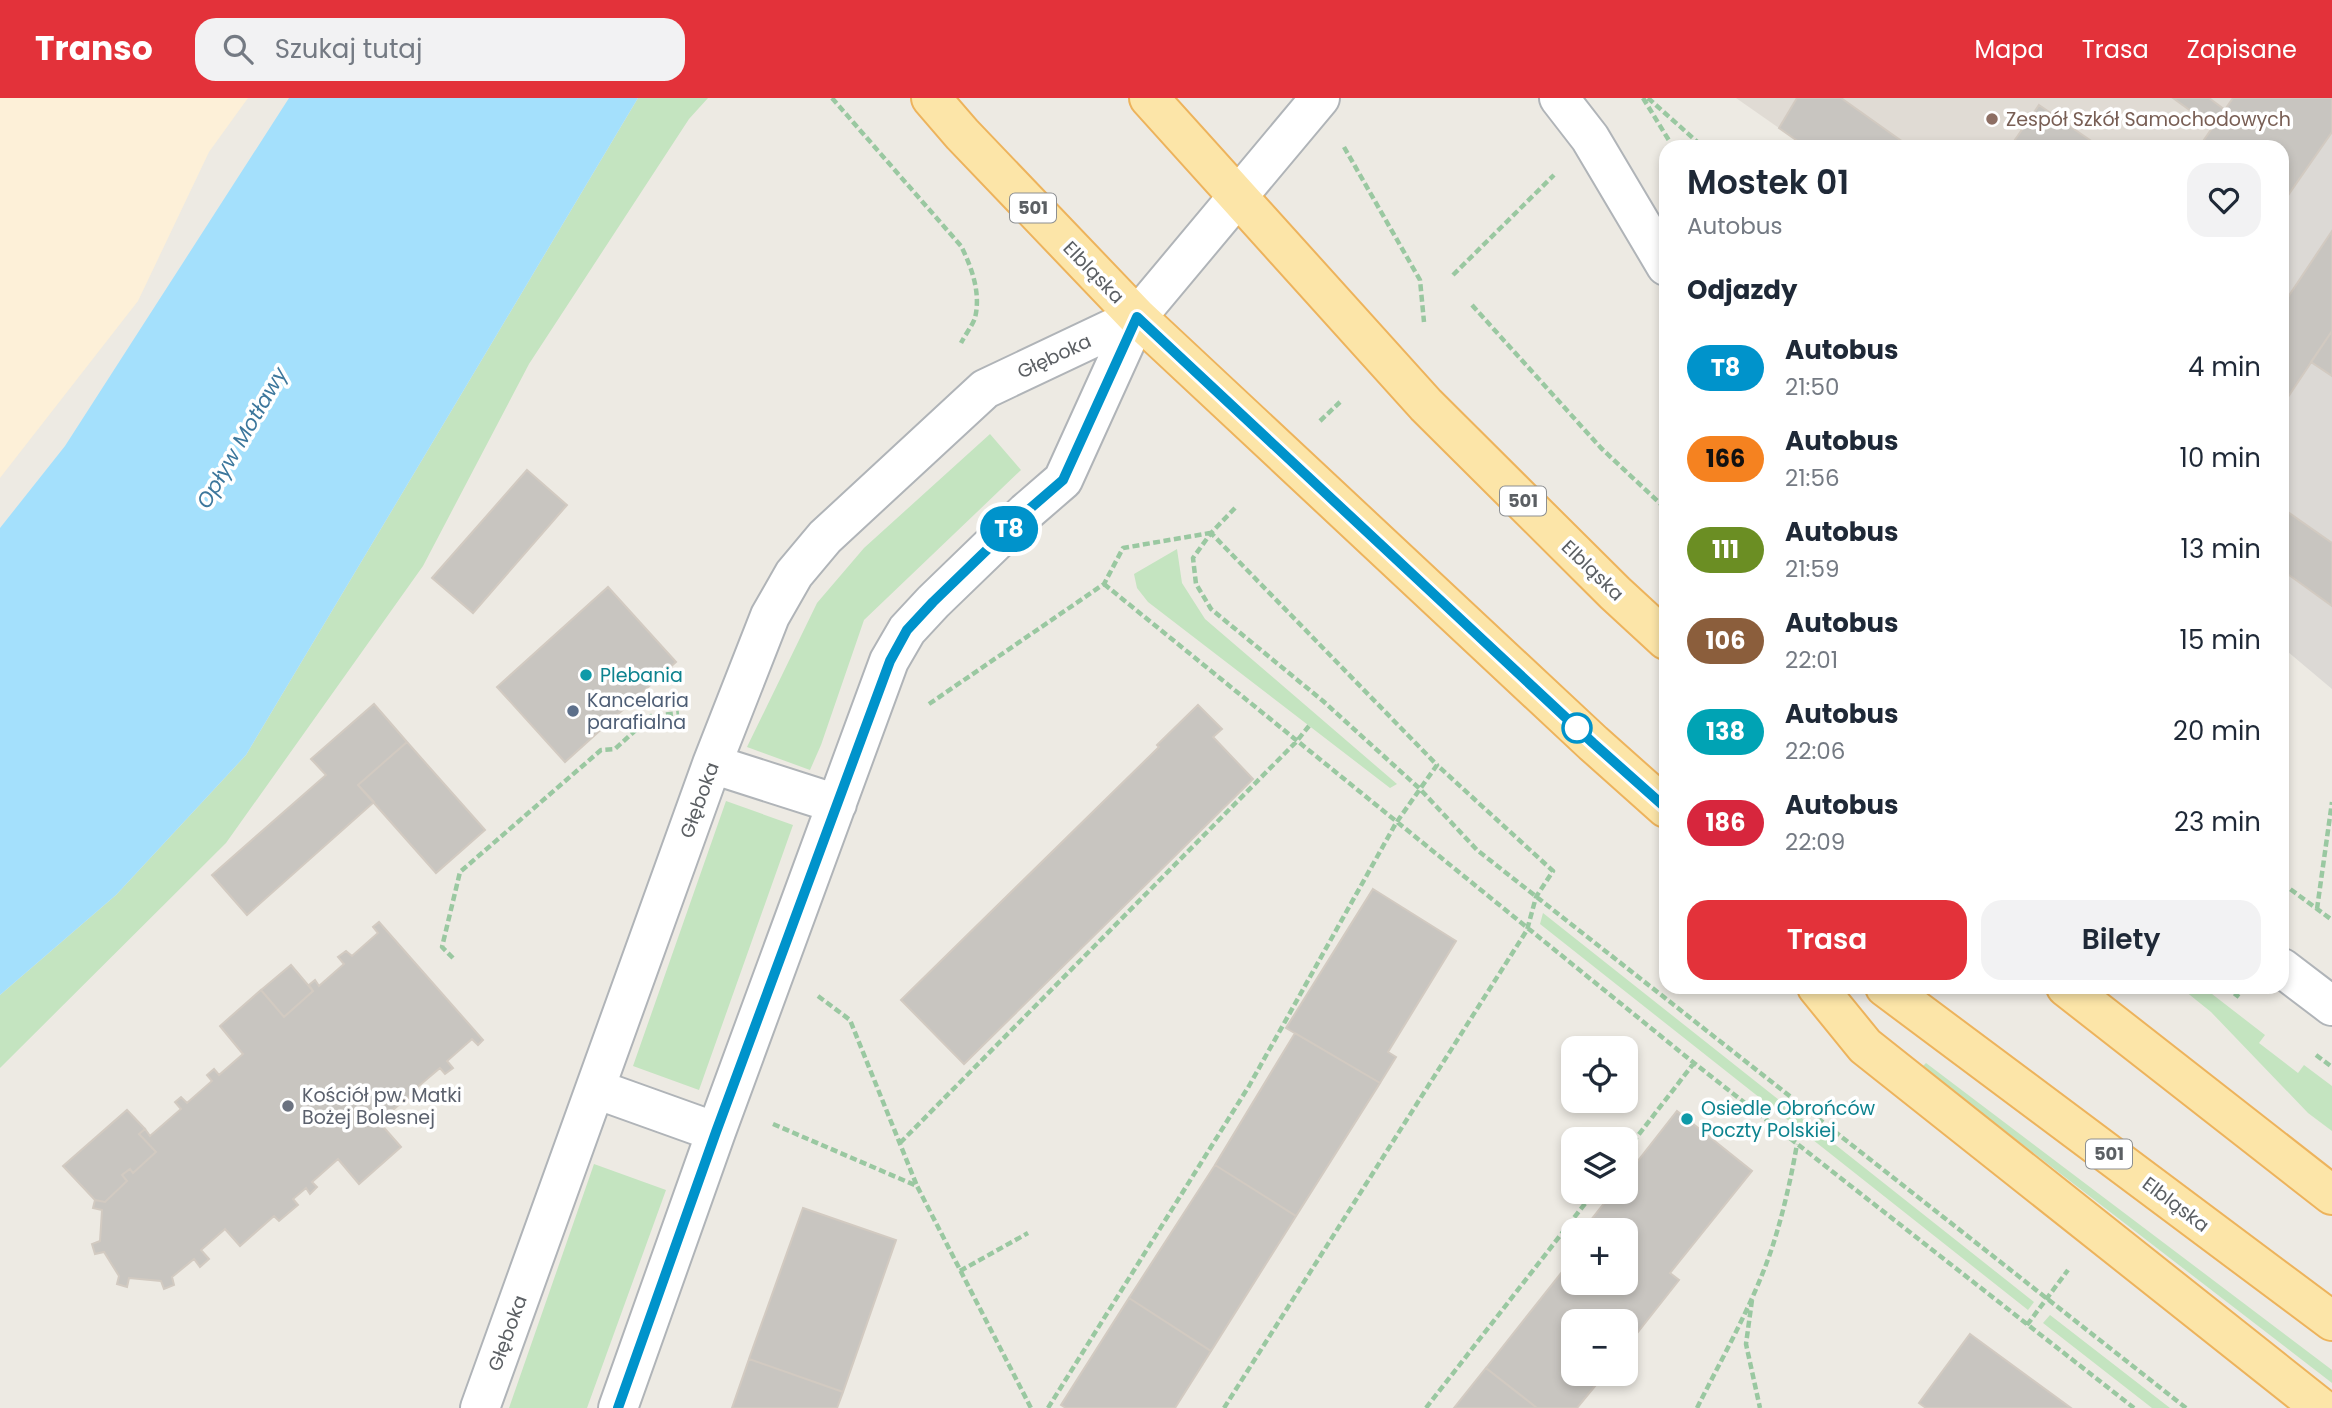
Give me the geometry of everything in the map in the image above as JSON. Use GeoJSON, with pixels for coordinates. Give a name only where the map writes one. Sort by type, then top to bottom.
{"type":"FeatureCollection","features":[{"type":"Feature","properties":{"kind":"main road","name":"Elbląska"},"geometry":{"type":"LineString","coordinates":[[931,98],[1137,317],[1659,802]]}},
{"type":"Feature","properties":{"kind":"main road","name":"Elbląska"},"geometry":{"type":"LineString","coordinates":[[1149,98],[1426,405],[1659,634]]}},
{"type":"Feature","properties":{"kind":"main road"},"geometry":{"type":"LineString","coordinates":[[1823,994],[1865,1046],[2321,1408]]}},
{"type":"Feature","properties":{"kind":"main road","name":"Elbląska"},"geometry":{"type":"LineString","coordinates":[[1894,994],[2332,1321]]}},
{"type":"Feature","properties":{"kind":"main road"},"geometry":{"type":"LineString","coordinates":[[2075,994],[2332,1195]]}},
{"type":"Feature","properties":{"kind":"street"},"geometry":{"type":"LineString","coordinates":[[1559,98],[1590,138],[1659,254]]}},
{"type":"Feature","properties":{"kind":"street"},"geometry":{"type":"LineString","coordinates":[[1137,317],[1319,99]]}},
{"type":"Feature","properties":{"kind":"street","name":"Głęboka"},"geometry":{"type":"LineString","coordinates":[[480,1408],[712,764],[770,616],[794,574],[825,537],[985,389],[1137,317]]}},
{"type":"Feature","properties":{"kind":"street","name":"Głęboka"},"geometry":{"type":"LineString","coordinates":[[618,1408],[716,1132],[890,661],[907,630],[933,602],[1063,480],[1137,317]]}},
{"type":"Feature","properties":{"kind":"street"},"geometry":{"type":"LineString","coordinates":[[712,764],[837,804]]}},
{"type":"Feature","properties":{"kind":"street"},"geometry":{"type":"LineString","coordinates":[[2289,973],[2332,1006]]}},
{"type":"Feature","properties":{"kind":"street"},"geometry":{"type":"LineString","coordinates":[[596,1089],[716,1132]]}},
{"type":"Feature","properties":{"kind":"path"},"geometry":{"type":"LineString","coordinates":[[832,98],[961,246],[973,269],[975,318],[955,355]]}},
{"type":"Feature","properties":{"kind":"path"},"geometry":{"type":"LineString","coordinates":[[1646,98],[1669,140]]}},
{"type":"Feature","properties":{"kind":"path"},"geometry":{"type":"LineString","coordinates":[[1646,98],[1695,140]]}},
{"type":"Feature","properties":{"kind":"path"},"geometry":{"type":"LineString","coordinates":[[1319,99],[1420,280],[1424,322]]}},
{"type":"Feature","properties":{"kind":"path"},"geometry":{"type":"LineString","coordinates":[[1453,275],[1590,138]]}},
{"type":"Feature","properties":{"kind":"path"},"geometry":{"type":"LineString","coordinates":[[1472,305],[1601,448],[1659,502]]}},
{"type":"Feature","properties":{"kind":"path"},"geometry":{"type":"LineString","coordinates":[[1235,508],[1211,533],[1194,558],[1196,583],[1211,609],[1323,701],[1420,789],[1477,850],[1659,994]]}},
{"type":"Feature","properties":{"kind":"path"},"geometry":{"type":"LineString","coordinates":[[920,710],[1104,584],[1123,548],[1211,533]]}},
{"type":"Feature","properties":{"kind":"path"},"geometry":{"type":"LineString","coordinates":[[1211,533],[1437,765],[1553,871],[1536,897],[1527,930],[1224,1408]]}},
{"type":"Feature","properties":{"kind":"path"},"geometry":{"type":"LineString","coordinates":[[1104,584],[1527,930],[2134,1408]]}},
{"type":"Feature","properties":{"kind":"path"},"geometry":{"type":"LineString","coordinates":[[453,958],[442,947],[460,872],[601,750],[615,749],[651,716],[683,712]]}},
{"type":"Feature","properties":{"kind":"path"},"geometry":{"type":"LineString","coordinates":[[900,1143],[1309,726]]}},
{"type":"Feature","properties":{"kind":"path"},"geometry":{"type":"LineString","coordinates":[[1048,1408],[1249,1086],[1396,823],[1437,765]]}},
{"type":"Feature","properties":{"kind":"path"},"geometry":{"type":"LineString","coordinates":[[2317,909],[2332,802]]}},
{"type":"Feature","properties":{"kind":"path"},"geometry":{"type":"LineString","coordinates":[[2289,888],[2332,920]]}},
{"type":"Feature","properties":{"kind":"path"},"geometry":{"type":"LineString","coordinates":[[822,983],[817,996],[850,1020],[917,1186],[1031,1408]]}},
{"type":"Feature","properties":{"kind":"path"},"geometry":{"type":"LineString","coordinates":[[1660,994],[2186,1408]]}},
{"type":"Feature","properties":{"kind":"path"},"geometry":{"type":"LineString","coordinates":[[1638,1135],[1694,1063]]}},
{"type":"Feature","properties":{"kind":"path"},"geometry":{"type":"LineString","coordinates":[[768,1136],[777,1111]]}},
{"type":"Feature","properties":{"kind":"path"},"geometry":{"type":"LineString","coordinates":[[772,1124],[917,1186]]}},
{"type":"Feature","properties":{"kind":"path"},"geometry":{"type":"LineString","coordinates":[[1697,1408],[1753,1296],[1772,1248],[1791,1181],[1797,1144]]}},
{"type":"Feature","properties":{"kind":"path"},"geometry":{"type":"LineString","coordinates":[[1426,1408],[1585,1204]]}},
{"type":"Feature","properties":{"kind":"path"},"geometry":{"type":"LineString","coordinates":[[2026,1325],[2099,1231]]}},
{"type":"Feature","properties":{"kind":"path"},"geometry":{"type":"LineString","coordinates":[[960,1271],[1028,1233]]}},
{"type":"Feature","properties":{"kind":"path"},"geometry":{"type":"LineString","coordinates":[[1753,1296],[1746,1344],[1760,1408]]}},
{"type":"Feature","properties":{"kind":"shaded area"},"geometry":{"type":"Polygon","coordinates":[[[0,98],[248,98],[209,152],[138,301],[0,478],[0,98]]]}},
{"type":"Feature","properties":{"kind":"shaded area","name":"Zespół Szkół Samochodowych"},"geometry":{"type":"Polygon","coordinates":[[[1736,98],[2233,98],[2204,140],[1796,140],[1736,98]]]}},
{"type":"Feature","properties":{"kind":"shaded area"},"geometry":{"type":"Polygon","coordinates":[[[2332,98],[2332,689],[2289,653],[2289,140],[2218,140],[2332,98]]]}},
{"type":"Feature","properties":{"kind":"green space"},"geometry":{"type":"Polygon","coordinates":[[[638,98],[708,98],[689,119],[529,364],[423,566],[226,843],[0,1068],[0,995],[116,895],[246,755],[638,98]]]}},
{"type":"Feature","properties":{"kind":"green space"},"geometry":{"type":"Polygon","coordinates":[[[990,434],[1021,470],[864,620],[810,770],[747,747],[817,603],[864,548],[990,434]]]}},
{"type":"Feature","properties":{"kind":"green space"},"geometry":{"type":"Polygon","coordinates":[[[1177,549],[1182,583],[1205,619],[1397,784],[1390,788],[1148,602],[1137,588],[1134,574],[1177,549]]]}},
{"type":"Feature","properties":{"kind":"green space"},"geometry":{"type":"Polygon","coordinates":[[[726,801],[793,825],[699,1090],[633,1066],[726,801]]]}},
{"type":"Feature","properties":{"kind":"green space"},"geometry":{"type":"Polygon","coordinates":[[[1543,913],[2034,1302],[2028,1310],[1540,924],[1543,913]]]}},
{"type":"Feature","properties":{"kind":"green space"},"geometry":{"type":"Polygon","coordinates":[[[2189,994],[2212,994],[2265,1035],[2259,1043],[2298,1073],[2304,1065],[2332,1086],[2332,1131],[2308,1113],[2211,1012],[2189,994]]]}},
{"type":"Feature","properties":{"kind":"green space"},"geometry":{"type":"Polygon","coordinates":[[[1926,1063],[2332,1370],[2332,1383],[1922,1067],[1926,1063]]]}},
{"type":"Feature","properties":{"kind":"green space"},"geometry":{"type":"Polygon","coordinates":[[[594,1164],[666,1190],[587,1408],[509,1408],[594,1164]]]}},
{"type":"Feature","properties":{"kind":"green space"},"geometry":{"type":"Polygon","coordinates":[[[2050,1315],[2170,1408],[2152,1408],[2043,1323],[2050,1315]]]}},
{"type":"Feature","properties":{"kind":"water","name":"Opływ Motławy"},"geometry":{"type":"Polygon","coordinates":[[[289,98],[638,98],[246,755],[116,895],[0,995],[0,528],[65,446],[289,98]]]}},
{"type":"Feature","properties":{"kind":"building"},"geometry":{"type":"Polygon","coordinates":[[[1797,98],[1841,98],[1900,140],[1796,140],[1779,128],[1797,98]]]}},
{"type":"Feature","properties":{"kind":"building"},"geometry":{"type":"Polygon","coordinates":[[[2173,98],[2209,98],[2225,110],[2213,127],[2173,98]]]}},
{"type":"Feature","properties":{"kind":"building"},"geometry":{"type":"Polygon","coordinates":[[[2233,98],[2332,98],[2332,132],[2289,194],[2289,140],[2204,140],[2233,98]]]}},
{"type":"Feature","properties":{"kind":"building"},"geometry":{"type":"Polygon","coordinates":[[[2039,105],[2090,140],[2015,140],[2039,105]]]}},
{"type":"Feature","properties":{"kind":"building"},"geometry":{"type":"Polygon","coordinates":[[[2332,231],[2332,331],[2289,396],[2289,296],[2332,231]]]}},
{"type":"Feature","properties":{"kind":"building"},"geometry":{"type":"Polygon","coordinates":[[[2332,331],[2332,376],[2311,362],[2332,331]]]}},
{"type":"Feature","properties":{"kind":"building"},"geometry":{"type":"Polygon","coordinates":[[[527,470],[567,505],[473,613],[432,578],[527,470]]]}},
{"type":"Feature","properties":{"kind":"building"},"geometry":{"type":"Polygon","coordinates":[[[2289,513],[2332,543],[2332,606],[2289,575],[2289,513]]]}},
{"type":"Feature","properties":{"kind":"building","name":"Plebania"},"geometry":{"type":"Polygon","coordinates":[[[608,587],[676,662],[565,762],[497,687],[608,587]]]}},
{"type":"Feature","properties":{"kind":"building"},"geometry":{"type":"Polygon","coordinates":[[[374,704],[407,742],[358,785],[374,802],[247,915],[212,875],[326,775],[311,759],[374,704]]]}},
{"type":"Feature","properties":{"kind":"building"},"geometry":{"type":"Polygon","coordinates":[[[1198,705],[1222,729],[1213,737],[1253,779],[964,1064],[901,1000],[1159,747],[1157,745],[1198,705]]]}},
{"type":"Feature","properties":{"kind":"building"},"geometry":{"type":"Polygon","coordinates":[[[407,742],[485,830],[436,873],[358,785],[407,742]]]}},
{"type":"Feature","properties":{"kind":"building"},"geometry":{"type":"Polygon","coordinates":[[[1373,889],[1456,941],[1388,1052],[1396,1057],[1380,1083],[1286,1028],[1373,889]]]}},
{"type":"Feature","properties":{"kind":"building","name":"Kościół pw. Matki Bożej Bolesnej"},"geometry":{"type":"Polygon","coordinates":[[[379,922],[483,1040],[478,1045],[472,1039],[447,1061],[453,1068],[445,1074],[440,1068],[414,1090],[419,1096],[412,1102],[408,1097],[379,1122],[401,1147],[359,1184],[338,1159],[312,1182],[317,1187],[310,1194],[306,1188],[293,1199],[298,1205],[279,1221],[274,1216],[240,1246],[225,1229],[201,1250],[209,1259],[200,1267],[194,1259],[172,1277],[174,1285],[164,1289],[161,1281],[129,1278],[127,1287],[117,1284],[119,1276],[104,1252],[95,1254],[92,1244],[100,1241],[102,1210],[93,1208],[95,1200],[105,1202],[127,1181],[122,1175],[130,1169],[133,1173],[156,1152],[139,1134],[145,1129],[150,1136],[181,1109],[175,1102],[181,1097],[187,1103],[212,1081],[207,1075],[214,1069],[219,1075],[243,1054],[220,1026],[261,990],[284,1017],[313,991],[309,985],[315,980],[319,986],[344,964],[338,957],[346,951],[352,956],[378,933],[373,927],[379,922]]]}},
{"type":"Feature","properties":{"kind":"building"},"geometry":{"type":"Polygon","coordinates":[[[291,965],[313,991],[284,1017],[261,990],[291,965]]]}},
{"type":"Feature","properties":{"kind":"building"},"geometry":{"type":"Polygon","coordinates":[[[1295,1033],[1380,1083],[1296,1216],[1215,1165],[1295,1033]]]}},
{"type":"Feature","properties":{"kind":"building"},"geometry":{"type":"Polygon","coordinates":[[[127,1110],[145,1129],[139,1134],[156,1152],[133,1173],[130,1169],[122,1175],[127,1181],[105,1202],[95,1200],[63,1166],[127,1110]]]}},
{"type":"Feature","properties":{"kind":"building"},"geometry":{"type":"Polygon","coordinates":[[[1677,1111],[1752,1171],[1670,1273],[1679,1280],[1638,1332],[1638,1309],[1561,1309],[1561,1386],[1595,1386],[1577,1408],[1537,1408],[1486,1368],[1561,1273],[1561,1295],[1638,1295],[1638,1218],[1592,1218],[1604,1204],[1638,1204],[1638,1161],[1677,1111]]]}},
{"type":"Feature","properties":{"kind":"building"},"geometry":{"type":"Polygon","coordinates":[[[1215,1165],[1296,1216],[1211,1351],[1129,1298],[1215,1165]]]}},
{"type":"Feature","properties":{"kind":"building"},"geometry":{"type":"Polygon","coordinates":[[[803,1208],[896,1240],[843,1392],[749,1359],[803,1208]]]}},
{"type":"Feature","properties":{"kind":"building"},"geometry":{"type":"Polygon","coordinates":[[[1129,1298],[1211,1351],[1175,1408],[1066,1408],[1061,1405],[1129,1298]]]}},
{"type":"Feature","properties":{"kind":"building"},"geometry":{"type":"Polygon","coordinates":[[[1970,1334],[2071,1408],[1926,1408],[1919,1403],[1970,1334]]]}},
{"type":"Feature","properties":{"kind":"building"},"geometry":{"type":"Polygon","coordinates":[[[749,1359],[843,1392],[837,1408],[732,1408],[749,1359]]]}},
{"type":"Feature","properties":{"kind":"building"},"geometry":{"type":"Polygon","coordinates":[[[1486,1368],[1537,1408],[1454,1408],[1486,1368]]]}},
{"type":"Feature","properties":{"kind":"bus line","name":"T8"},"geometry":{"type":"LineString","coordinates":[[618,1408],[716,1132],[890,661],[907,630],[933,602],[1063,480],[1137,317],[1659,802]]}},
{"type":"Feature","properties":{"kind":"place","name":"Zespół Szkół Samochodowych"},"geometry":{"type":"Point","coordinates":[1992,119]}},
{"type":"Feature","properties":{"kind":"place","name":"Plebania"},"geometry":{"type":"Point","coordinates":[586,675]}},
{"type":"Feature","properties":{"kind":"place","name":"Kancelaria parafialna"},"geometry":{"type":"Point","coordinates":[573,711]}},
{"type":"Feature","properties":{"kind":"place","name":"Kościół pw. Matki Bożej Bolesnej"},"geometry":{"type":"Point","coordinates":[288,1106]}},
{"type":"Feature","properties":{"kind":"place","name":"Osiedle Obrońców Poczty Polskiej"},"geometry":{"type":"Point","coordinates":[1687,1119]}}]}
